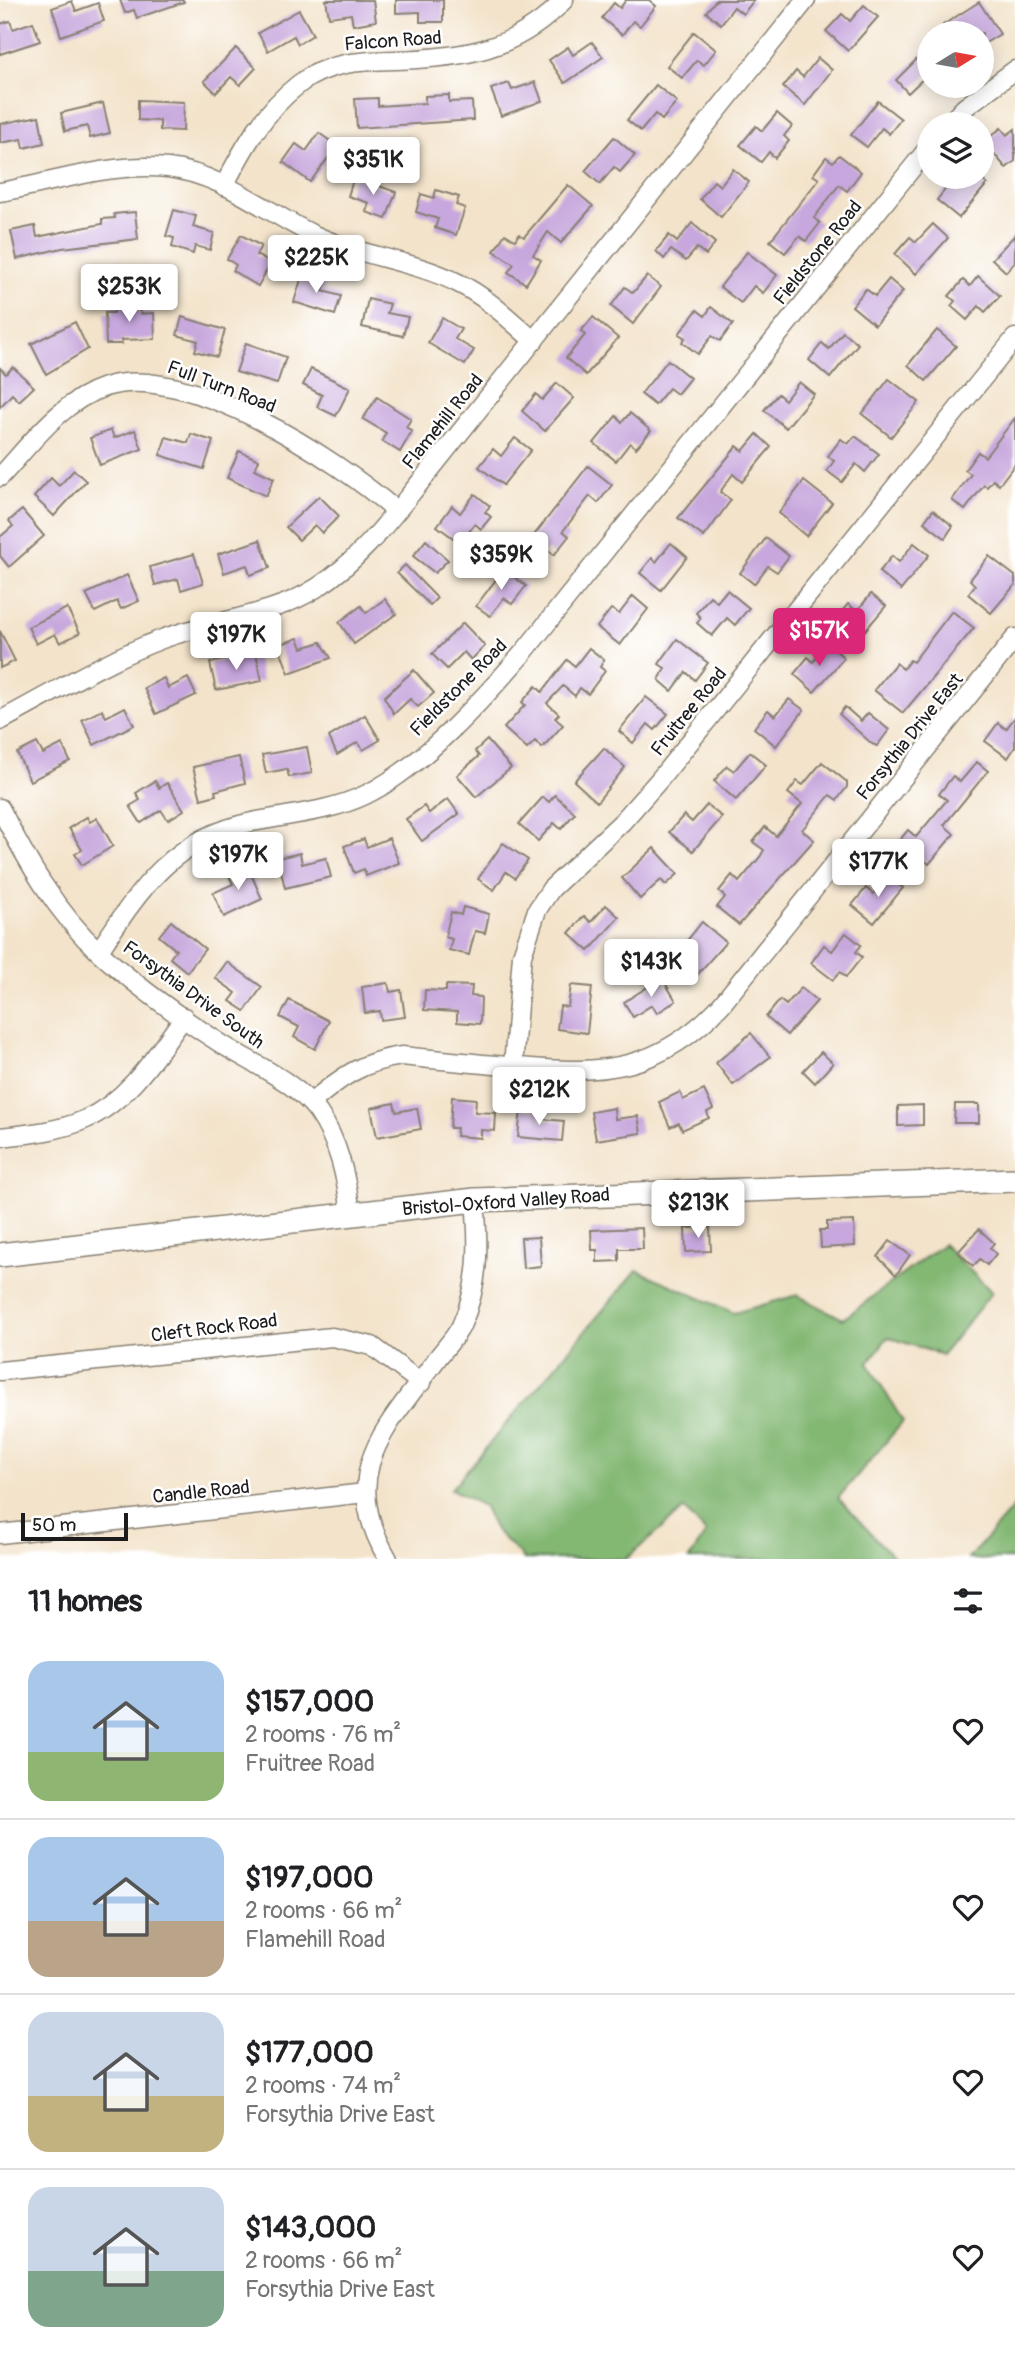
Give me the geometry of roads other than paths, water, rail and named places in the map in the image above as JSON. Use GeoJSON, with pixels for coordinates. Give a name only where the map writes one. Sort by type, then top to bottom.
{"type":"FeatureCollection","features":[{"type":"Feature","properties":{"kind":"main road","name":"Bristol-Oxford Valley Road"},"geometry":{"type":"LineString","coordinates":[[0,1255],[475,1200],[1015,1180]]}},
{"type":"Feature","properties":{"kind":"street","name":"Falcon Road"},"geometry":{"type":"LineString","coordinates":[[224,186],[270,110],[311,76],[353,61],[438,58],[476,53],[521,36],[539,24],[564,0]]}},
{"type":"Feature","properties":{"kind":"street","name":"Flamehill Road"},"geometry":{"type":"LineString","coordinates":[[0,720],[160,640],[204,625],[263,611],[316,589],[344,569],[364,550],[396,511],[806,0]]}},
{"type":"Feature","properties":{"kind":"street"},"geometry":{"type":"LineString","coordinates":[[960,112],[1015,70]]}},
{"type":"Feature","properties":{"kind":"street","name":"Fieldstone Road"},"geometry":{"type":"LineString","coordinates":[[99,951],[151,876],[190,847],[231,827],[317,811],[368,793],[418,757],[464,715],[523,653],[917,162]]}},
{"type":"Feature","properties":{"kind":"street"},"geometry":{"type":"LineString","coordinates":[[0,192],[120,168],[147,166],[190,172],[224,186],[346,248],[457,282],[503,313],[534,341]]}},
{"type":"Feature","properties":{"kind":"street","name":"Fruitree Road"},"geometry":{"type":"LineString","coordinates":[[513,1067],[522,955],[537,910],[551,889],[614,831],[660,779],[1015,338]]}},
{"type":"Feature","properties":{"kind":"street","name":"Full Turn Road"},"geometry":{"type":"LineString","coordinates":[[0,477],[55,420],[85,396],[105,387],[153,382],[214,402],[294,437],[363,482],[396,511]]}},
{"type":"Feature","properties":{"kind":"street","name":"Forsythia Drive East"},"geometry":{"type":"LineString","coordinates":[[311,1103],[348,1073],[383,1059],[402,1056],[566,1072],[615,1069],[659,1055],[705,1022],[1015,638]]}},
{"type":"Feature","properties":{"kind":"street","name":"Forsythia Drive South"},"geometry":{"type":"LineString","coordinates":[[0,808],[8,843],[63,914],[99,951],[221,1044],[282,1080],[311,1103],[339,1155],[351,1213]]}},
{"type":"Feature","properties":{"kind":"street"},"geometry":{"type":"LineString","coordinates":[[0,1137],[71,1125],[98,1113],[138,1076],[184,1017]]}},
{"type":"Feature","properties":{"kind":"street"},"geometry":{"type":"LineString","coordinates":[[388,1559],[370,1524],[365,1493],[368,1471],[379,1440],[459,1330],[468,1309],[479,1262],[475,1200]]}},
{"type":"Feature","properties":{"kind":"street","name":"Cleft Rock Road"},"geometry":{"type":"LineString","coordinates":[[0,1371],[332,1337],[372,1346],[421,1382]]}},
{"type":"Feature","properties":{"kind":"street","name":"Candle Road"},"geometry":{"type":"LineString","coordinates":[[0,1534],[365,1493]]}}]}
